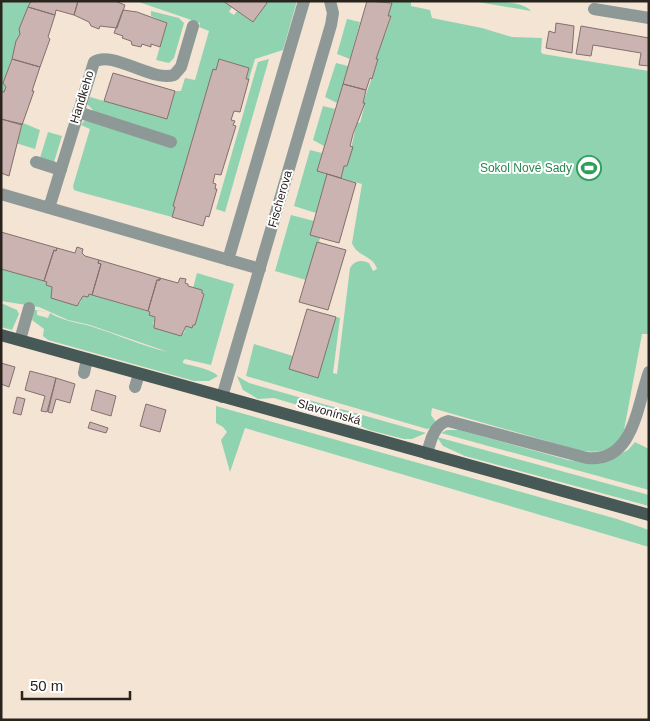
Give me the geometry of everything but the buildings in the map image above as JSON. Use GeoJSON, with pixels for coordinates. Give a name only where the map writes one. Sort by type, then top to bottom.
{"type":"FeatureCollection","features":[{"type":"Feature","properties":{"kind":"main road","name":"Slavonínská"},"geometry":{"type":"LineString","coordinates":[[1,335],[649,515]]}},
{"type":"Feature","properties":{"kind":"street"},"geometry":{"type":"LineString","coordinates":[[228,260],[304,1]]}},
{"type":"Feature","properties":{"kind":"street","name":"Fischerova"},"geometry":{"type":"LineString","coordinates":[[222,397],[331,24],[330,1]]}},
{"type":"Feature","properties":{"kind":"street"},"geometry":{"type":"LineString","coordinates":[[594,9],[649,18]]}},
{"type":"Feature","properties":{"kind":"street","name":"Handkeho"},"geometry":{"type":"LineString","coordinates":[[49,208],[94,62],[104,59],[162,76],[174,75],[181,67],[193,26]]}},
{"type":"Feature","properties":{"kind":"street"},"geometry":{"type":"LineString","coordinates":[[78,112],[171,142]]}},
{"type":"Feature","properties":{"kind":"street"},"geometry":{"type":"LineString","coordinates":[[36,162],[60,170]]}},
{"type":"Feature","properties":{"kind":"street"},"geometry":{"type":"LineString","coordinates":[[1,194],[260,269]]}},
{"type":"Feature","properties":{"kind":"street"},"geometry":{"type":"LineString","coordinates":[[20,340],[29,308]]}},
{"type":"Feature","properties":{"kind":"street"},"geometry":{"type":"LineString","coordinates":[[84,373],[87,359]]}},
{"type":"Feature","properties":{"kind":"street"},"geometry":{"type":"LineString","coordinates":[[427,454],[434,433],[440,425],[448,421],[587,458],[604,458],[616,451],[627,440],[649,372]]}},
{"type":"Feature","properties":{"kind":"street"},"geometry":{"type":"LineString","coordinates":[[135,387],[139,374]]}},
{"type":"Feature","properties":{"kind":"green space"},"geometry":{"type":"Polygon","coordinates":[[[1,1],[31,1],[19,29],[20,34],[3,83],[6,87],[4,92],[1,92],[1,1]]]}},
{"type":"Feature","properties":{"kind":"green space"},"geometry":{"type":"Polygon","coordinates":[[[136,1],[223,1],[232,7],[229,12],[234,15],[237,11],[253,22],[267,3],[265,1],[297,1],[283,50],[255,59],[249,79],[246,79],[249,68],[220,59],[216,70],[213,69],[173,206],[175,207],[172,217],[80,192],[74,190],[73,186],[90,129],[81,125],[93,110],[87,104],[90,97],[167,119],[175,91],[181,91],[185,78],[195,80],[209,31],[199,27],[200,23],[136,1]]]}},
{"type":"Feature","properties":{"kind":"green space"},"geometry":{"type":"Polygon","coordinates":[[[386,1],[411,1],[411,6],[430,10],[432,18],[482,28],[512,37],[542,38],[541,52],[543,54],[649,71],[649,334],[642,334],[624,430],[616,443],[606,450],[593,452],[578,450],[432,408],[431,415],[436,422],[431,428],[427,429],[246,376],[254,344],[293,356],[289,369],[318,378],[336,317],[340,318],[333,373],[337,374],[350,268],[358,261],[361,261],[369,263],[373,271],[377,269],[372,261],[354,248],[352,243],[362,184],[341,178],[344,166],[347,166],[357,122],[360,123],[365,104],[363,103],[378,60],[376,59],[383,35],[385,35],[391,17],[388,16],[392,3],[386,1]]]}},
{"type":"Feature","properties":{"kind":"green space"},"geometry":{"type":"Polygon","coordinates":[[[472,1],[513,3],[527,7],[531,11],[472,1]]]}},
{"type":"Feature","properties":{"kind":"green space"},"geometry":{"type":"Polygon","coordinates":[[[151,11],[179,18],[184,23],[174,58],[169,63],[156,60],[167,23],[151,16],[151,11]]]}},
{"type":"Feature","properties":{"kind":"green space"},"geometry":{"type":"Polygon","coordinates":[[[347,19],[360,22],[350,59],[337,54],[347,19]]]}},
{"type":"Feature","properties":{"kind":"green space"},"geometry":{"type":"Polygon","coordinates":[[[269,59],[225,212],[216,209],[258,62],[269,59]]]}},
{"type":"Feature","properties":{"kind":"green space"},"geometry":{"type":"Polygon","coordinates":[[[336,63],[348,66],[337,103],[325,97],[336,63]]]}},
{"type":"Feature","properties":{"kind":"green space"},"geometry":{"type":"Polygon","coordinates":[[[323,106],[335,109],[324,146],[313,140],[323,106]]]}},
{"type":"Feature","properties":{"kind":"green space"},"geometry":{"type":"Polygon","coordinates":[[[23,123],[40,130],[35,149],[16,143],[23,123]]]}},
{"type":"Feature","properties":{"kind":"green space"},"geometry":{"type":"Polygon","coordinates":[[[48,132],[62,136],[54,162],[40,158],[48,132]]]}},
{"type":"Feature","properties":{"kind":"green space"},"geometry":{"type":"Polygon","coordinates":[[[310,150],[322,153],[317,171],[327,174],[316,213],[294,206],[310,150]]]}},
{"type":"Feature","properties":{"kind":"green space"},"geometry":{"type":"Polygon","coordinates":[[[291,215],[314,221],[310,235],[320,238],[319,242],[317,242],[306,280],[275,271],[291,215]]]}},
{"type":"Feature","properties":{"kind":"green space"},"geometry":{"type":"Polygon","coordinates":[[[1,269],[47,282],[46,285],[52,287],[51,298],[80,303],[83,296],[88,297],[89,294],[150,312],[155,317],[153,324],[184,333],[186,326],[195,325],[204,294],[202,290],[193,288],[197,273],[234,284],[211,365],[185,359],[183,361],[183,363],[206,369],[218,376],[209,381],[194,381],[48,340],[43,336],[44,329],[32,320],[34,310],[37,310],[37,315],[48,318],[50,313],[64,320],[90,326],[148,347],[168,352],[90,325],[68,320],[39,307],[1,301],[1,269]]]}},
{"type":"Feature","properties":{"kind":"green space"},"geometry":{"type":"Polygon","coordinates":[[[1,303],[17,310],[19,314],[12,330],[1,327],[1,303]]]}},
{"type":"Feature","properties":{"kind":"green space"},"geometry":{"type":"Polygon","coordinates":[[[237,376],[249,383],[426,433],[412,439],[404,439],[369,430],[341,417],[322,416],[311,409],[274,398],[258,399],[243,390],[237,376]]]}},
{"type":"Feature","properties":{"kind":"green space"},"geometry":{"type":"Polygon","coordinates":[[[216,406],[617,519],[649,530],[649,547],[245,428],[230,472],[221,440],[227,432],[216,423],[216,406]]]}},
{"type":"Feature","properties":{"kind":"green space"},"geometry":{"type":"Polygon","coordinates":[[[447,430],[459,430],[568,460],[600,464],[628,450],[635,442],[649,449],[649,490],[441,433],[447,430]]]}},
{"type":"Feature","properties":{"kind":"green space"},"geometry":{"type":"Polygon","coordinates":[[[437,437],[649,495],[649,506],[465,456],[443,446],[437,437]]]}},
{"type":"Feature","properties":{"kind":"place","name":"Sokol Nové Sady"},"geometry":{"type":"Point","coordinates":[589,168]}}]}
